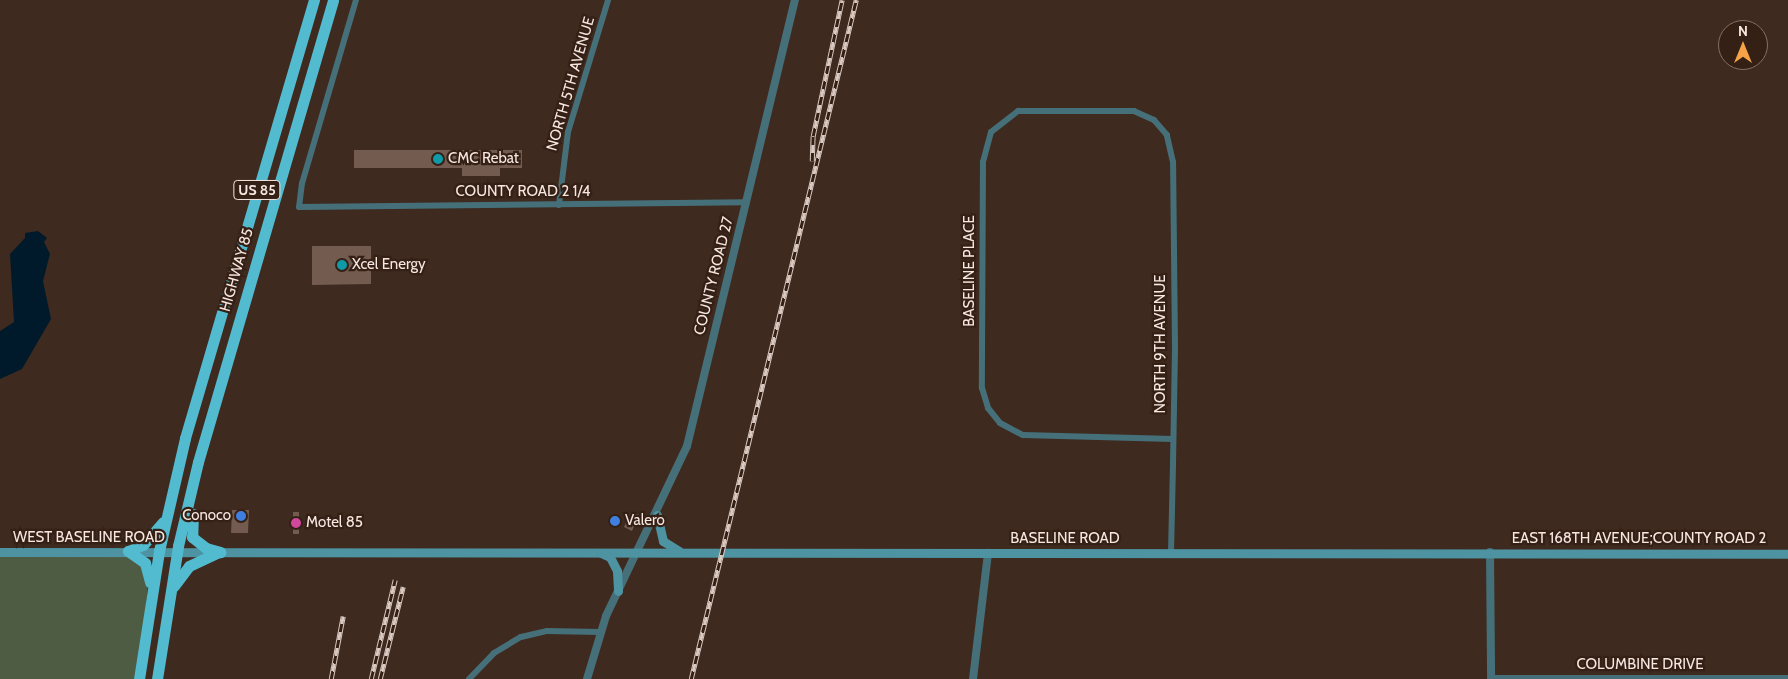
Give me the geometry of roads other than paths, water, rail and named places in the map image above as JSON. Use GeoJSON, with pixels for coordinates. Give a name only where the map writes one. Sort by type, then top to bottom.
{"type":"FeatureCollection","features":[{"type":"Feature","properties":{"kind":"highway","name":"HIGHWAY 85"},"geometry":{"type":"LineString","coordinates":[[159,551],[201,381],[314,0]]}},
{"type":"Feature","properties":{"kind":"highway","name":"HIGHWAY 85"},"geometry":{"type":"LineString","coordinates":[[177,552],[242,306],[333,0]]}},
{"type":"Feature","properties":{"kind":"highway"},"geometry":{"type":"LineString","coordinates":[[194,487],[190,532],[200,545],[220,552]]}},
{"type":"Feature","properties":{"kind":"highway"},"geometry":{"type":"LineString","coordinates":[[150,599],[147,567],[128,551],[149,540],[167,516]]}},
{"type":"Feature","properties":{"kind":"highway","name":"US 85"},"geometry":{"type":"LineString","coordinates":[[139,679],[159,551]]}},
{"type":"Feature","properties":{"kind":"highway","name":"US 85"},"geometry":{"type":"LineString","coordinates":[[157,679],[177,552]]}},
{"type":"Feature","properties":{"kind":"highway"},"geometry":{"type":"LineString","coordinates":[[170,592],[189,566],[220,552]]}},
{"type":"Feature","properties":{"kind":"main road"},"geometry":{"type":"LineString","coordinates":[[657,515],[663,541],[682,552]]}},
{"type":"Feature","properties":{"kind":"main road","name":"WEST BASELINE ROAD"},"geometry":{"type":"LineString","coordinates":[[0,552],[177,552]]}},
{"type":"Feature","properties":{"kind":"main road"},"geometry":{"type":"LineString","coordinates":[[177,552],[639,552]]}},
{"type":"Feature","properties":{"kind":"main road"},"geometry":{"type":"LineString","coordinates":[[598,552],[613,562],[618,591]]}},
{"type":"Feature","properties":{"kind":"main road","name":"BASELINE ROAD"},"geometry":{"type":"LineString","coordinates":[[639,552],[1490,552]]}},
{"type":"Feature","properties":{"kind":"main road","name":"EAST 168TH AVENUE;COUNTY ROAD 2"},"geometry":{"type":"LineString","coordinates":[[1490,552],[1788,554]]}},
{"type":"Feature","properties":{"kind":"street","name":"COUNTY ROAD 2 1/4"},"geometry":{"type":"LineString","coordinates":[[356,0],[302,183],[299,207],[747,202]]}},
{"type":"Feature","properties":{"kind":"street","name":"NORTH 5TH AVENUE"},"geometry":{"type":"LineString","coordinates":[[560,205],[568,132],[608,0]]}},
{"type":"Feature","properties":{"kind":"street","name":"COUNTY ROAD 27"},"geometry":{"type":"LineString","coordinates":[[587,679],[600,632],[618,591],[657,515],[694,422],[795,0]]}},
{"type":"Feature","properties":{"kind":"street","name":"BASELINE PLACE"},"geometry":{"type":"LineString","coordinates":[[1167,136],[1144,114],[1109,109],[1018,111],[991,132],[983,162],[982,388],[995,419],[1023,435],[1173,439]]}},
{"type":"Feature","properties":{"kind":"street","name":"NORTH 9TH AVENUE"},"geometry":{"type":"LineString","coordinates":[[1167,136],[1173,162],[1171,553]]}},
{"type":"Feature","properties":{"kind":"street"},"geometry":{"type":"LineString","coordinates":[[973,679],[988,552]]}},
{"type":"Feature","properties":{"kind":"street"},"geometry":{"type":"LineString","coordinates":[[1490,552],[1491,679]]}},
{"type":"Feature","properties":{"kind":"street"},"geometry":{"type":"LineString","coordinates":[[470,679],[494,653],[521,637],[547,631],[600,632]]}},
{"type":"Feature","properties":{"kind":"street","name":"COLUMBINE DRIVE"},"geometry":{"type":"LineString","coordinates":[[1491,679],[1788,678]]}},
{"type":"Feature","properties":{"kind":"water"},"geometry":{"type":"Polygon","coordinates":[[[38,231],[47,238],[44,242],[50,254],[43,281],[51,319],[22,369],[0,379],[0,331],[14,322],[10,254],[25,238],[25,233],[38,231]]]}},
{"type":"Feature","properties":{"kind":"railway"},"geometry":{"type":"LineString","coordinates":[[812,161],[813,136],[842,0]]}},
{"type":"Feature","properties":{"kind":"railway"},"geometry":{"type":"LineString","coordinates":[[691,679],[856,0]]}},
{"type":"Feature","properties":{"kind":"railway"},"geometry":{"type":"LineString","coordinates":[[371,679],[395,580]]}},
{"type":"Feature","properties":{"kind":"railway"},"geometry":{"type":"LineString","coordinates":[[380,679],[403,587]]}},
{"type":"Feature","properties":{"kind":"railway"},"geometry":{"type":"LineString","coordinates":[[331,679],[343,616]]}},
{"type":"Feature","properties":{"kind":"place","name":"CMC Rebat"},"geometry":{"type":"Point","coordinates":[438,159]}},
{"type":"Feature","properties":{"kind":"place","name":"Xcel Energy"},"geometry":{"type":"Point","coordinates":[342,265]}},
{"type":"Feature","properties":{"kind":"place","name":"Conoco"},"geometry":{"type":"Point","coordinates":[241,516]}},
{"type":"Feature","properties":{"kind":"place","name":"Valero"},"geometry":{"type":"Point","coordinates":[615,521]}},
{"type":"Feature","properties":{"kind":"place","name":"Motel 85"},"geometry":{"type":"Point","coordinates":[296,523]}}]}
